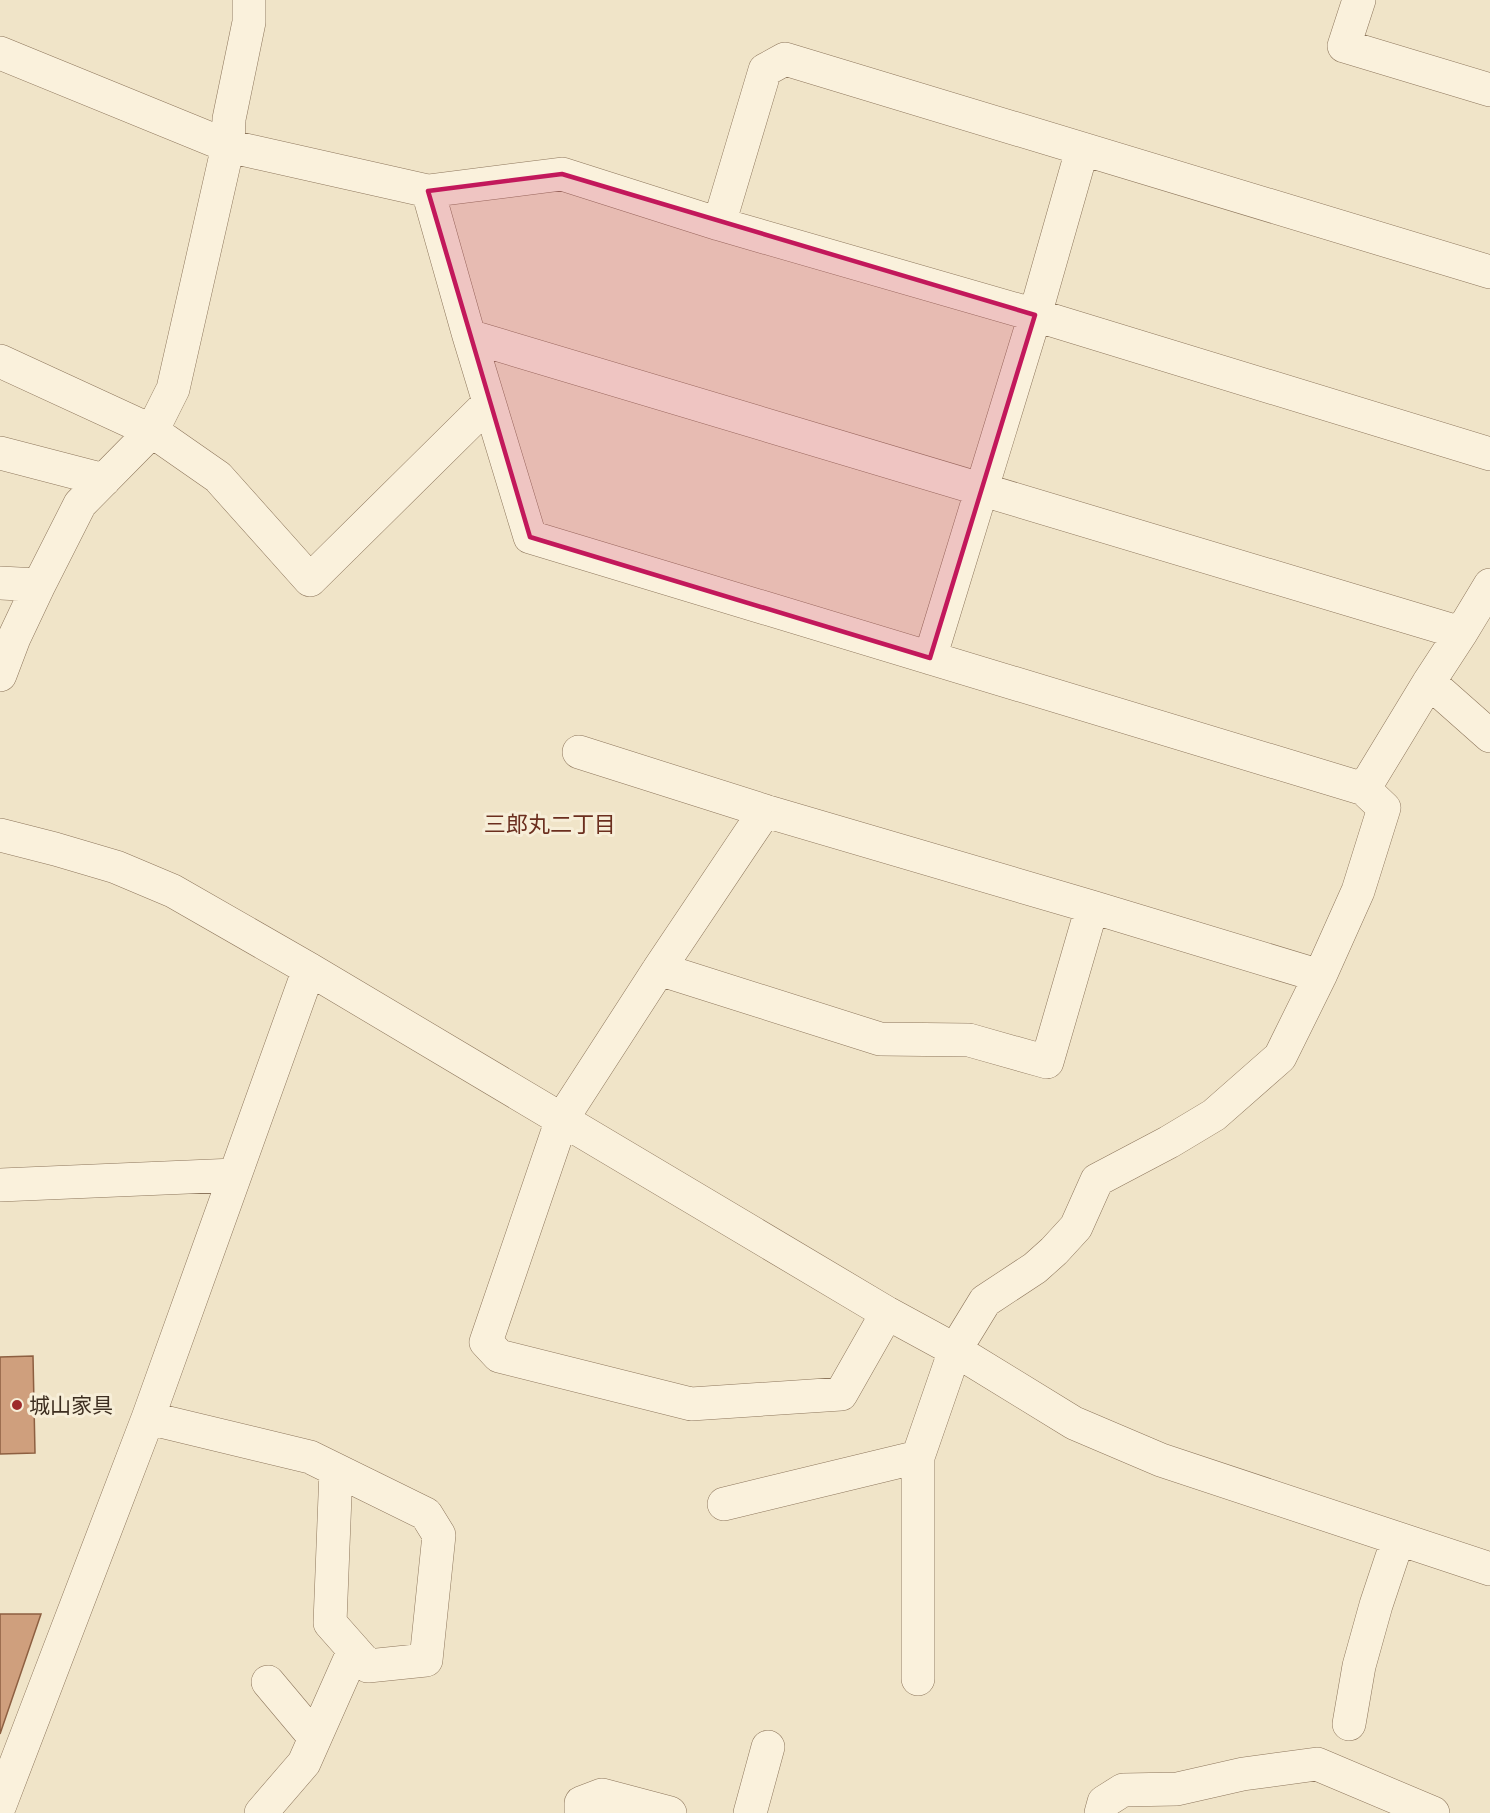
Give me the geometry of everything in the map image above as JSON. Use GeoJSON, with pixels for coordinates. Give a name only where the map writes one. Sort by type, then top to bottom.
{"type":"FeatureCollection","features":[{"type":"Feature","properties":{"kind":"street"},"geometry":{"type":"LineString","coordinates":[[0,675],[14,638],[80,504],[152,431],[173,389],[228,146],[229,119],[249,22],[249,0]]}},
{"type":"Feature","properties":{"kind":"street"},"geometry":{"type":"LineString","coordinates":[[1359,0],[1344,46],[1490,90]]}},
{"type":"Feature","properties":{"kind":"street"},"geometry":{"type":"LineString","coordinates":[[0,53],[228,146],[428,191],[562,174],[719,224],[1035,315],[1490,454]]}},
{"type":"Feature","properties":{"kind":"street"},"geometry":{"type":"LineString","coordinates":[[719,224],[765,70],[785,59],[1490,272]]}},
{"type":"Feature","properties":{"kind":"street"},"geometry":{"type":"LineString","coordinates":[[930,658],[1035,315],[1082,150]]}},
{"type":"Feature","properties":{"kind":"street"},"geometry":{"type":"LineString","coordinates":[[428,191],[530,537],[1364,789],[1384,808],[1358,891],[1280,1057],[1214,1115],[1097,1180],[1076,1227],[1035,1268],[986,1301],[955,1350],[918,1457],[918,1678]]}},
{"type":"Feature","properties":{"kind":"street"},"geometry":{"type":"LineString","coordinates":[[469,336],[1461,633]]}},
{"type":"Feature","properties":{"kind":"street"},"geometry":{"type":"LineString","coordinates":[[0,361],[152,431],[218,477],[310,580],[489,403]]}},
{"type":"Feature","properties":{"kind":"street"},"geometry":{"type":"LineString","coordinates":[[0,453],[104,480]]}},
{"type":"Feature","properties":{"kind":"street"},"geometry":{"type":"LineString","coordinates":[[0,583],[39,585]]}},
{"type":"Feature","properties":{"kind":"street"},"geometry":{"type":"LineString","coordinates":[[1364,789],[1490,585]]}},
{"type":"Feature","properties":{"kind":"street"},"geometry":{"type":"LineString","coordinates":[[1429,682],[1490,736]]}},
{"type":"Feature","properties":{"kind":"street"},"geometry":{"type":"LineString","coordinates":[[579,752],[765,811],[1320,976]]}},
{"type":"Feature","properties":{"kind":"street"},"geometry":{"type":"LineString","coordinates":[[765,811],[562,1119],[486,1342],[499,1356],[691,1404],[841,1394],[887,1313]]}},
{"type":"Feature","properties":{"kind":"street"},"geometry":{"type":"LineString","coordinates":[[0,835],[116,867],[173,891],[309,969],[887,1313],[955,1350],[1074,1423],[1161,1460],[1490,1569]]}},
{"type":"Feature","properties":{"kind":"street"},"geometry":{"type":"LineString","coordinates":[[659,969],[880,1039],[969,1040],[1047,1062],[1092,907]]}},
{"type":"Feature","properties":{"kind":"street"},"geometry":{"type":"LineString","coordinates":[[0,1805],[148,1418],[309,969]]}},
{"type":"Feature","properties":{"kind":"street"},"geometry":{"type":"LineString","coordinates":[[0,1185],[235,1175]]}},
{"type":"Feature","properties":{"kind":"street"},"geometry":{"type":"LineString","coordinates":[[148,1418],[310,1457],[426,1514],[439,1535],[426,1660],[368,1666],[330,1623],[336,1470]]}},
{"type":"Feature","properties":{"kind":"street"},"geometry":{"type":"LineString","coordinates":[[724,1504],[918,1457]]}},
{"type":"Feature","properties":{"kind":"street"},"geometry":{"type":"LineString","coordinates":[[1348,1724],[1359,1666],[1398,1539]]}},
{"type":"Feature","properties":{"kind":"street"},"geometry":{"type":"LineString","coordinates":[[261,1813],[304,1763],[354,1650]]}},
{"type":"Feature","properties":{"kind":"street"},"geometry":{"type":"LineString","coordinates":[[268,1682],[315,1738]]}},
{"type":"Feature","properties":{"kind":"street"},"geometry":{"type":"LineString","coordinates":[[750,1813],[768,1747]]}},
{"type":"Feature","properties":{"kind":"street"},"geometry":{"type":"LineString","coordinates":[[1101,1813],[1104,1802],[1123,1790],[1177,1789],[1243,1774],[1317,1764],[1433,1813]]}},
{"type":"Feature","properties":{"kind":"street"},"geometry":{"type":"LineString","coordinates":[[581,1813],[581,1803],[602,1795],[670,1813]]}},
{"type":"Feature","properties":{"kind":"highlighted area"},"geometry":{"type":"Polygon","coordinates":[[[562,174],[1035,315],[930,658],[530,537],[428,191],[562,174]]]}},
{"type":"Feature","properties":{"kind":"building","name":"城山家具"},"geometry":{"type":"Polygon","coordinates":[[[33,1356],[35,1453],[0,1454],[0,1357],[33,1356]]]}},
{"type":"Feature","properties":{"kind":"building"},"geometry":{"type":"Polygon","coordinates":[[[0,1614],[41,1614],[0,1734],[0,1614]]]}},
{"type":"Feature","properties":{"kind":"place","name":"城山家具"},"geometry":{"type":"Point","coordinates":[17,1405]}},
{"type":"Feature","properties":{"kind":"district","name":"三郎丸二丁目"},"geometry":{"type":"Point","coordinates":[550,824]}}]}
